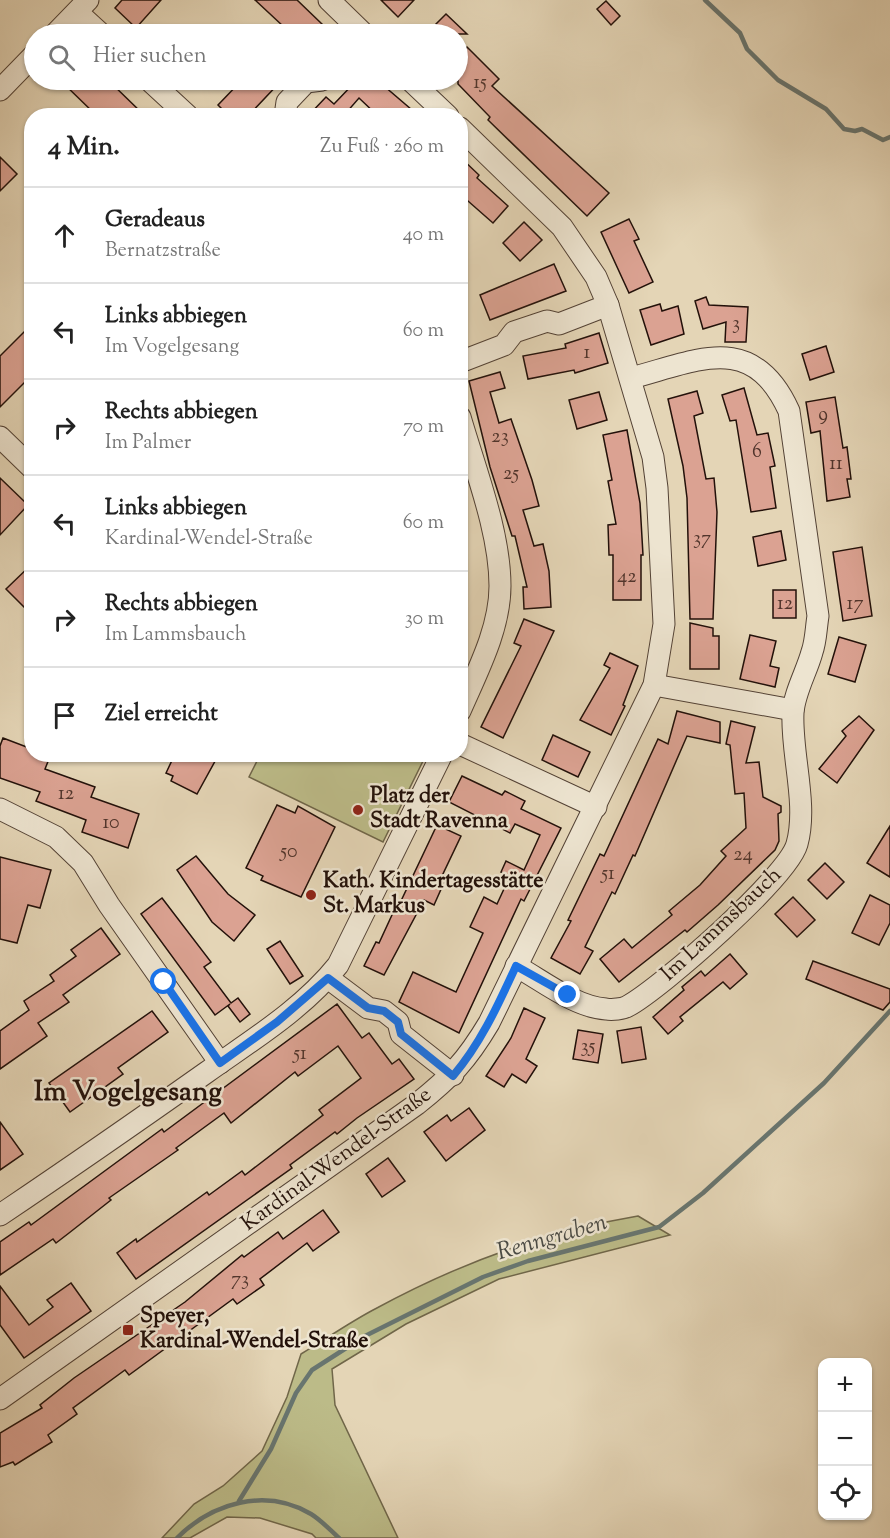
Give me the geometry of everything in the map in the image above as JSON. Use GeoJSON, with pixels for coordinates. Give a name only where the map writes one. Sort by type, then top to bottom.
{"type":"FeatureCollection","features":[{"type":"Feature","properties":{"kind":"street"},"geometry":{"type":"LineString","coordinates":[[329,0],[354,24]]}},
{"type":"Feature","properties":{"kind":"street"},"geometry":{"type":"LineString","coordinates":[[65,24],[83,6],[95,24]]}},
{"type":"Feature","properties":{"kind":"street"},"geometry":{"type":"LineString","coordinates":[[0,90],[24,65]]}},
{"type":"Feature","properties":{"kind":"street"},"geometry":{"type":"LineString","coordinates":[[160,90],[179,108]]}},
{"type":"Feature","properties":{"kind":"street"},"geometry":{"type":"LineString","coordinates":[[286,108],[287,102],[298,90]]}},
{"type":"Feature","properties":{"kind":"street"},"geometry":{"type":"LineString","coordinates":[[421,90],[440,108]]}},
{"type":"Feature","properties":{"kind":"street","name":"Kardinal-Wendel-Straße"},"geometry":{"type":"LineString","coordinates":[[2,1393],[408,1111],[453,1076],[470,1056],[489,1023],[654,685],[664,624],[657,488],[653,457],[608,305],[596,277],[562,227],[468,136]]}},
{"type":"Feature","properties":{"kind":"street"},"geometry":{"type":"LineString","coordinates":[[468,359],[504,345],[514,332],[547,321],[559,324],[608,305]]}},
{"type":"Feature","properties":{"kind":"street","name":"Im Lammsbauch"},"geometry":{"type":"LineString","coordinates":[[516,966],[587,1004],[606,1010],[625,1008],[641,998],[771,884],[789,863],[801,827],[793,710],[813,649],[818,616],[789,411],[780,392],[769,379],[751,365],[718,356],[631,378]]}},
{"type":"Feature","properties":{"kind":"street"},"geometry":{"type":"LineString","coordinates":[[0,437],[24,460]]}},
{"type":"Feature","properties":{"kind":"street"},"geometry":{"type":"LineString","coordinates":[[468,446],[495,542],[500,586],[493,633],[468,692]]}},
{"type":"Feature","properties":{"kind":"street"},"geometry":{"type":"LineString","coordinates":[[654,685],[793,710]]}},
{"type":"Feature","properties":{"kind":"street"},"geometry":{"type":"LineString","coordinates":[[468,748],[596,807]]}},
{"type":"Feature","properties":{"kind":"street"},"geometry":{"type":"LineString","coordinates":[[0,1215],[277,1022],[328,978],[338,965],[438,762]]}},
{"type":"Feature","properties":{"kind":"street"},"geometry":{"type":"LineString","coordinates":[[0,809],[56,837],[83,863],[109,905],[220,1063]]}},
{"type":"Feature","properties":{"kind":"street"},"geometry":{"type":"LineString","coordinates":[[328,978],[368,1008],[384,1011],[398,1022],[401,1034],[453,1076]]}},
{"type":"Feature","properties":{"kind":"shaded area","name":"Platz der Stadt Ravenna"},"geometry":{"type":"Polygon","coordinates":[[[256,762],[423,762],[383,842],[249,777],[256,762]]]}},
{"type":"Feature","properties":{"kind":"shaded area"},"geometry":{"type":"Polygon","coordinates":[[[638,1216],[670,1235],[499,1279],[406,1324],[332,1369],[335,1405],[398,1538],[316,1538],[312,1534],[260,1518],[227,1517],[190,1538],[162,1538],[194,1504],[223,1486],[262,1451],[287,1397],[301,1354],[375,1309],[470,1264],[536,1240],[604,1222],[638,1216]]]}},
{"type":"Feature","properties":{"kind":"building"},"geometry":{"type":"Polygon","coordinates":[[[122,0],[161,0],[140,24],[132,24],[115,8],[122,0]]]}},
{"type":"Feature","properties":{"kind":"building"},"geometry":{"type":"Polygon","coordinates":[[[255,0],[297,0],[322,24],[281,24],[255,0]]]}},
{"type":"Feature","properties":{"kind":"building"},"geometry":{"type":"Polygon","coordinates":[[[381,0],[414,0],[398,17],[381,0]]]}},
{"type":"Feature","properties":{"kind":"building"},"geometry":{"type":"Polygon","coordinates":[[[606,1],[620,16],[611,25],[597,9],[606,1]]]}},
{"type":"Feature","properties":{"kind":"building"},"geometry":{"type":"Polygon","coordinates":[[[446,14],[456,24],[436,24],[446,14]]]}},
{"type":"Feature","properties":{"kind":"building"},"geometry":{"type":"Polygon","coordinates":[[[468,48],[499,79],[492,86],[609,193],[587,216],[488,120],[490,117],[464,90],[468,90],[468,48]]]}},
{"type":"Feature","properties":{"kind":"building"},"geometry":{"type":"Polygon","coordinates":[[[70,90],[118,90],[137,108],[89,108],[70,90]]]}},
{"type":"Feature","properties":{"kind":"building"},"geometry":{"type":"Polygon","coordinates":[[[232,90],[273,90],[256,108],[221,108],[218,105],[232,90]]]}},
{"type":"Feature","properties":{"kind":"building"},"geometry":{"type":"Polygon","coordinates":[[[347,90],[389,90],[410,108],[370,108],[359,98],[350,108],[316,108],[326,97],[334,104],[347,90]]]}},
{"type":"Feature","properties":{"kind":"building"},"geometry":{"type":"Polygon","coordinates":[[[0,157],[17,174],[0,191],[0,157]]]}},
{"type":"Feature","properties":{"kind":"building"},"geometry":{"type":"Polygon","coordinates":[[[468,165],[479,175],[477,178],[508,206],[493,223],[468,201],[468,165]]]}},
{"type":"Feature","properties":{"kind":"building"},"geometry":{"type":"Polygon","coordinates":[[[629,219],[639,239],[634,241],[653,282],[629,293],[601,232],[629,219]]]}},
{"type":"Feature","properties":{"kind":"building"},"geometry":{"type":"Polygon","coordinates":[[[524,222],[542,240],[520,261],[503,243],[524,222]]]}},
{"type":"Feature","properties":{"kind":"building"},"geometry":{"type":"Polygon","coordinates":[[[554,264],[566,291],[490,320],[480,295],[554,264]]]}},
{"type":"Feature","properties":{"kind":"building"},"geometry":{"type":"Polygon","coordinates":[[[706,297],[709,305],[748,307],[746,342],[725,342],[726,322],[703,329],[695,301],[706,297]]]}},
{"type":"Feature","properties":{"kind":"building"},"geometry":{"type":"Polygon","coordinates":[[[660,304],[662,311],[678,306],[684,334],[651,345],[640,310],[660,304]]]}},
{"type":"Feature","properties":{"kind":"building"},"geometry":{"type":"Polygon","coordinates":[[[24,332],[24,383],[0,407],[0,356],[24,332]]]}},
{"type":"Feature","properties":{"kind":"building"},"geometry":{"type":"Polygon","coordinates":[[[599,333],[608,363],[575,373],[574,370],[528,379],[523,356],[566,348],[565,344],[599,333]]]}},
{"type":"Feature","properties":{"kind":"building"},"geometry":{"type":"Polygon","coordinates":[[[826,346],[834,372],[810,380],[802,354],[826,346]]]}},
{"type":"Feature","properties":{"kind":"building"},"geometry":{"type":"Polygon","coordinates":[[[500,372],[505,388],[490,392],[499,423],[511,419],[532,480],[539,506],[523,510],[534,546],[543,544],[549,571],[551,607],[524,609],[523,587],[527,587],[515,536],[512,536],[490,467],[469,381],[500,372]]]}},
{"type":"Feature","properties":{"kind":"building"},"geometry":{"type":"Polygon","coordinates":[[[744,388],[757,435],[768,433],[775,466],[770,467],[776,508],[751,512],[736,420],[730,421],[722,395],[744,388]]]}},
{"type":"Feature","properties":{"kind":"building"},"geometry":{"type":"Polygon","coordinates":[[[697,391],[703,413],[694,416],[706,479],[714,478],[717,512],[713,619],[690,619],[687,498],[683,466],[668,399],[697,391]]]}},
{"type":"Feature","properties":{"kind":"building"},"geometry":{"type":"Polygon","coordinates":[[[599,392],[607,420],[577,429],[569,400],[599,392]]]}},
{"type":"Feature","properties":{"kind":"building"},"geometry":{"type":"Polygon","coordinates":[[[835,397],[843,448],[847,447],[851,479],[847,479],[850,497],[827,501],[820,431],[811,433],[806,402],[835,397]]]}},
{"type":"Feature","properties":{"kind":"building"},"geometry":{"type":"Polygon","coordinates":[[[627,430],[640,503],[643,555],[641,555],[641,600],[613,600],[613,555],[609,555],[608,525],[616,524],[608,481],[612,480],[603,435],[627,430]]]}},
{"type":"Feature","properties":{"kind":"building"},"geometry":{"type":"Polygon","coordinates":[[[0,478],[24,501],[24,509],[0,535],[0,478]]]}},
{"type":"Feature","properties":{"kind":"building"},"geometry":{"type":"Polygon","coordinates":[[[781,531],[786,560],[758,566],[753,537],[781,531]]]}},
{"type":"Feature","properties":{"kind":"building"},"geometry":{"type":"Polygon","coordinates":[[[862,547],[872,616],[843,621],[833,552],[862,547]]]}},
{"type":"Feature","properties":{"kind":"building"},"geometry":{"type":"Polygon","coordinates":[[[24,572],[24,607],[6,589],[24,572]]]}},
{"type":"Feature","properties":{"kind":"building"},"geometry":{"type":"Polygon","coordinates":[[[773,590],[796,590],[796,618],[773,618],[773,590]]]}},
{"type":"Feature","properties":{"kind":"building"},"geometry":{"type":"Polygon","coordinates":[[[524,619],[554,631],[503,738],[481,727],[521,646],[514,643],[524,619]]]}},
{"type":"Feature","properties":{"kind":"building"},"geometry":{"type":"Polygon","coordinates":[[[690,623],[713,628],[713,636],[719,636],[719,669],[690,669],[690,623]]]}},
{"type":"Feature","properties":{"kind":"building"},"geometry":{"type":"Polygon","coordinates":[[[750,635],[776,641],[770,666],[779,668],[775,687],[740,679],[750,635]]]}},
{"type":"Feature","properties":{"kind":"building"},"geometry":{"type":"Polygon","coordinates":[[[839,637],[866,645],[855,682],[828,674],[839,637]]]}},
{"type":"Feature","properties":{"kind":"building"},"geometry":{"type":"Polygon","coordinates":[[[610,653],[638,666],[623,705],[625,706],[611,735],[580,720],[610,668],[604,665],[610,653]]]}},
{"type":"Feature","properties":{"kind":"building"},"geometry":{"type":"Polygon","coordinates":[[[677,711],[720,722],[720,743],[687,736],[635,856],[633,855],[615,894],[612,892],[585,947],[593,951],[580,974],[551,958],[571,921],[568,920],[600,854],[604,856],[658,739],[668,744],[677,711]]]}},
{"type":"Feature","properties":{"kind":"building"},"geometry":{"type":"Polygon","coordinates":[[[859,716],[874,730],[837,783],[819,769],[846,736],[842,731],[859,716]]]}},
{"type":"Feature","properties":{"kind":"building"},"geometry":{"type":"Polygon","coordinates":[[[731,721],[755,727],[746,763],[759,762],[763,797],[781,806],[781,812],[778,814],[779,841],[775,850],[718,905],[687,932],[685,930],[619,982],[600,959],[624,939],[632,948],[672,915],[669,911],[700,885],[726,856],[721,851],[746,828],[744,793],[735,794],[730,745],[726,744],[731,721]]]}},
{"type":"Feature","properties":{"kind":"building"},"geometry":{"type":"Polygon","coordinates":[[[553,735],[590,752],[578,777],[542,760],[553,735]]]}},
{"type":"Feature","properties":{"kind":"building"},"geometry":{"type":"Polygon","coordinates":[[[3,738],[24,746],[24,762],[48,762],[45,769],[95,787],[91,797],[139,814],[128,848],[82,832],[86,820],[36,801],[40,792],[0,778],[0,746],[3,738]]]}},
{"type":"Feature","properties":{"kind":"building"},"geometry":{"type":"Polygon","coordinates":[[[171,762],[215,762],[197,794],[171,781],[173,776],[166,773],[171,762]]]}},
{"type":"Feature","properties":{"kind":"building"},"geometry":{"type":"Polygon","coordinates":[[[462,776],[502,795],[505,791],[525,801],[521,809],[561,828],[524,901],[521,899],[459,1033],[399,1002],[413,972],[456,992],[483,933],[470,927],[484,897],[497,904],[510,876],[501,872],[506,861],[524,870],[540,835],[515,824],[510,833],[449,802],[462,776]]]}},
{"type":"Feature","properties":{"kind":"building"},"geometry":{"type":"Polygon","coordinates":[[[277,805],[295,813],[298,806],[335,827],[301,897],[261,880],[263,876],[246,868],[277,805]]]}},
{"type":"Feature","properties":{"kind":"building"},"geometry":{"type":"Polygon","coordinates":[[[437,825],[461,836],[442,876],[446,878],[434,905],[424,900],[384,975],[364,966],[376,942],[379,943],[398,902],[400,903],[437,825]]]}},
{"type":"Feature","properties":{"kind":"building"},"geometry":{"type":"Polygon","coordinates":[[[890,826],[890,877],[867,863],[890,826]]]}},
{"type":"Feature","properties":{"kind":"building"},"geometry":{"type":"Polygon","coordinates":[[[196,856],[228,894],[255,915],[234,941],[212,922],[177,870],[196,856]]]}},
{"type":"Feature","properties":{"kind":"building"},"geometry":{"type":"Polygon","coordinates":[[[0,857],[51,870],[40,908],[28,905],[17,943],[0,939],[0,857]]]}},
{"type":"Feature","properties":{"kind":"building"},"geometry":{"type":"Polygon","coordinates":[[[825,863],[844,882],[827,899],[808,880],[825,863]]]}},
{"type":"Feature","properties":{"kind":"building"},"geometry":{"type":"Polygon","coordinates":[[[870,895],[890,905],[890,923],[879,945],[852,933],[870,895]]]}},
{"type":"Feature","properties":{"kind":"building"},"geometry":{"type":"Polygon","coordinates":[[[793,897],[815,920],[797,937],[775,914],[793,897]]]}},
{"type":"Feature","properties":{"kind":"building"},"geometry":{"type":"Polygon","coordinates":[[[162,898],[211,962],[204,967],[231,1003],[238,998],[250,1014],[240,1022],[228,1006],[230,1004],[215,1015],[141,914],[162,898]]]}},
{"type":"Feature","properties":{"kind":"building"},"geometry":{"type":"Polygon","coordinates":[[[101,928],[120,954],[63,995],[69,1002],[38,1023],[47,1036],[0,1069],[0,1031],[29,1010],[24,1001],[54,981],[50,975],[76,956],[71,950],[101,928]]]}},
{"type":"Feature","properties":{"kind":"building"},"geometry":{"type":"Polygon","coordinates":[[[280,941],[303,976],[290,984],[267,949],[280,941]]]}},
{"type":"Feature","properties":{"kind":"building"},"geometry":{"type":"Polygon","coordinates":[[[730,954],[747,974],[730,989],[723,982],[680,1017],[683,1021],[668,1034],[653,1017],[684,990],[682,987],[701,971],[705,976],[730,954]]]}},
{"type":"Feature","properties":{"kind":"building"},"geometry":{"type":"Polygon","coordinates":[[[813,961],[890,989],[890,1002],[883,1010],[806,979],[813,961]]]}},
{"type":"Feature","properties":{"kind":"building"},"geometry":{"type":"Polygon","coordinates":[[[337,1004],[362,1038],[369,1033],[392,1064],[399,1059],[414,1079],[337,1134],[335,1132],[290,1165],[292,1168],[136,1279],[117,1253],[136,1239],[137,1242],[207,1192],[209,1195],[242,1171],[245,1175],[323,1115],[319,1110],[361,1078],[338,1046],[298,1076],[295,1072],[231,1123],[224,1113],[176,1148],[178,1150],[109,1198],[111,1200],[56,1243],[53,1239],[0,1275],[0,1242],[29,1222],[31,1225],[162,1129],[164,1132],[337,1004]]]}},
{"type":"Feature","properties":{"kind":"building"},"geometry":{"type":"Polygon","coordinates":[[[524,1008],[545,1018],[526,1059],[537,1066],[526,1083],[512,1074],[504,1087],[486,1076],[511,1038],[524,1008]]]}},
{"type":"Feature","properties":{"kind":"building"},"geometry":{"type":"Polygon","coordinates":[[[152,1011],[168,1032],[118,1068],[123,1074],[70,1112],[49,1083],[152,1011]]]}},
{"type":"Feature","properties":{"kind":"building"},"geometry":{"type":"Polygon","coordinates":[[[641,1027],[646,1059],[622,1063],[617,1031],[641,1027]]]}},
{"type":"Feature","properties":{"kind":"building"},"geometry":{"type":"Polygon","coordinates":[[[578,1030],[603,1034],[598,1063],[573,1059],[578,1030]]]}},
{"type":"Feature","properties":{"kind":"building"},"geometry":{"type":"Polygon","coordinates":[[[469,1108],[485,1130],[446,1161],[424,1132],[447,1115],[451,1121],[469,1108]]]}},
{"type":"Feature","properties":{"kind":"building"},"geometry":{"type":"Polygon","coordinates":[[[0,1122],[23,1154],[0,1170],[0,1122]]]}},
{"type":"Feature","properties":{"kind":"building"},"geometry":{"type":"Polygon","coordinates":[[[388,1158],[405,1181],[382,1197],[366,1174],[388,1158]]]}},
{"type":"Feature","properties":{"kind":"building"},"geometry":{"type":"Polygon","coordinates":[[[323,1210],[339,1232],[313,1251],[307,1243],[260,1279],[264,1285],[237,1304],[233,1299],[129,1375],[125,1370],[73,1408],[77,1414],[48,1435],[52,1442],[15,1465],[13,1462],[0,1467],[0,1433],[42,1408],[40,1405],[74,1378],[185,1302],[242,1255],[244,1257],[278,1232],[283,1239],[323,1210]]]}},
{"type":"Feature","properties":{"kind":"building"},"geometry":{"type":"Polygon","coordinates":[[[71,1283],[91,1311],[24,1358],[0,1325],[0,1286],[29,1325],[53,1307],[47,1300],[71,1283]]]}},
{"type":"Feature","properties":{"kind":"waterway","name":"Renngraben"},"geometry":{"type":"LineString","coordinates":[[705,0],[740,33],[747,49],[778,80],[826,109],[844,129],[855,131],[862,129],[883,140],[890,137]]}},
{"type":"Feature","properties":{"kind":"waterway","name":"Renngraben"},"geometry":{"type":"LineString","coordinates":[[239,1501],[271,1449],[296,1393],[312,1370],[365,1336],[483,1277],[528,1261],[659,1227],[703,1193],[824,1083],[890,1011]]}},
{"type":"Feature","properties":{"kind":"waterway"},"geometry":{"type":"LineString","coordinates":[[177,1538],[206,1516],[223,1508],[258,1500],[276,1501],[311,1514],[339,1538]]}},
{"type":"Feature","properties":{"kind":"place","name":"Platz der Stadt Ravenna"},"geometry":{"type":"Point","coordinates":[358,810]}},
{"type":"Feature","properties":{"kind":"place","name":"Kath. Kindertagesstätte St. Markus"},"geometry":{"type":"Point","coordinates":[311,895]}},
{"type":"Feature","properties":{"kind":"place","name":"Speyer, Kardinal-Wendel-Straße"},"geometry":{"type":"Point","coordinates":[128,1330]}},
{"type":"Feature","properties":{"kind":"district","name":"Im Vogelgesang"},"geometry":{"type":"Point","coordinates":[128,1093]}},
{"type":"Feature","properties":{"kind":"route"},"geometry":{"type":"LineString","coordinates":[[164,982],[220,1063],[277,1022],[328,978],[368,1008],[384,1011],[398,1022],[401,1034],[453,1076],[470,1056],[489,1023],[516,966],[568,995]]}}]}
